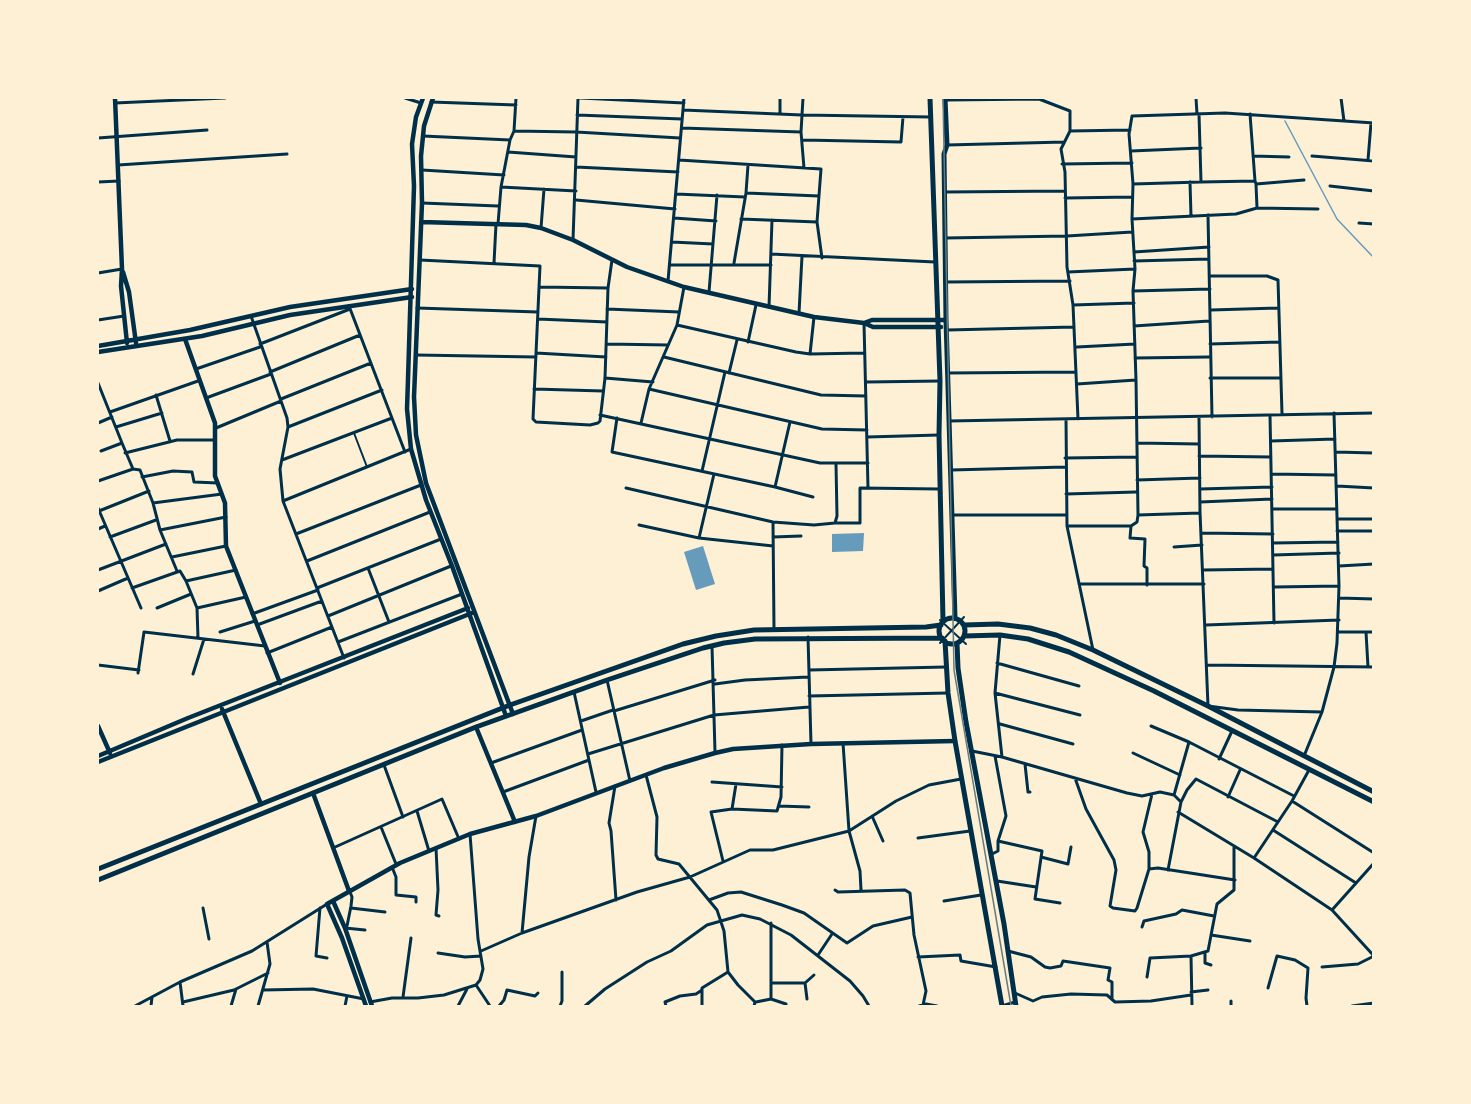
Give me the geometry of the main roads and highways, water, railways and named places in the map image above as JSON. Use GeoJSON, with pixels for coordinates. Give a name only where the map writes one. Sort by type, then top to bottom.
{"type":"FeatureCollection","features":[{"type":"Feature","properties":{"kind":"main road"},"geometry":{"type":"LineString","coordinates":[[930,98],[935,320],[938,327],[940,381],[941,622],[939,629],[970,831],[997,967],[1002,1006]]}},
{"type":"Feature","properties":{"kind":"main road"},"geometry":{"type":"LineString","coordinates":[[946,99],[947,145],[944,154],[946,329],[955,618],[964,626],[998,624],[1030,628],[1056,635],[1093,650],[1208,706],[1374,792]]}},
{"type":"Feature","properties":{"kind":"main road"},"geometry":{"type":"LineString","coordinates":[[98,869],[503,707],[652,655],[716,636],[746,630],[774,628],[926,627],[955,618]]}},
{"type":"Feature","properties":{"kind":"main road"},"geometry":{"type":"LineString","coordinates":[[964,626],[964,636]]}},
{"type":"Feature","properties":{"kind":"main road"},"geometry":{"type":"LineString","coordinates":[[98,880],[476,727],[655,664],[712,646],[745,640],[808,637],[942,641],[951,644],[957,643],[964,636],[1000,635],[1028,639],[1069,652],[1154,691],[1374,802]]}},
{"type":"Feature","properties":{"kind":"main road"},"geometry":{"type":"LineString","coordinates":[[957,643],[958,668],[1016,1004]]}},
{"type":"Feature","properties":{"kind":"main road"},"geometry":{"type":"LineString","coordinates":[[652,655],[655,664]]}},
{"type":"Feature","properties":{"kind":"main road"},"geometry":{"type":"LineString","coordinates":[[1154,691],[1158,681]]}},
{"type":"Feature","properties":{"kind":"main road"},"geometry":{"type":"LineString","coordinates":[[435,734],[438,742]]}},
{"type":"Feature","properties":{"kind":"main road"},"geometry":{"type":"LineString","coordinates":[[227,817],[231,826]]}},
{"type":"Feature","properties":{"kind":"water"},"geometry":{"type":"Polygon","coordinates":[[[864,533],[863,551],[832,552],[832,534],[864,533]]]}},
{"type":"Feature","properties":{"kind":"water"},"geometry":{"type":"Polygon","coordinates":[[[703,546],[715,584],[696,590],[684,552],[703,546]]]}},
{"type":"Feature","properties":{"kind":"waterway"},"geometry":{"type":"LineString","coordinates":[[1285,121],[1337,219],[1374,258]]}},
{"type":"Feature","properties":{"kind":"railway"},"geometry":{"type":"LineString","coordinates":[[943,98],[954,670],[1011,1006]]}}]}
